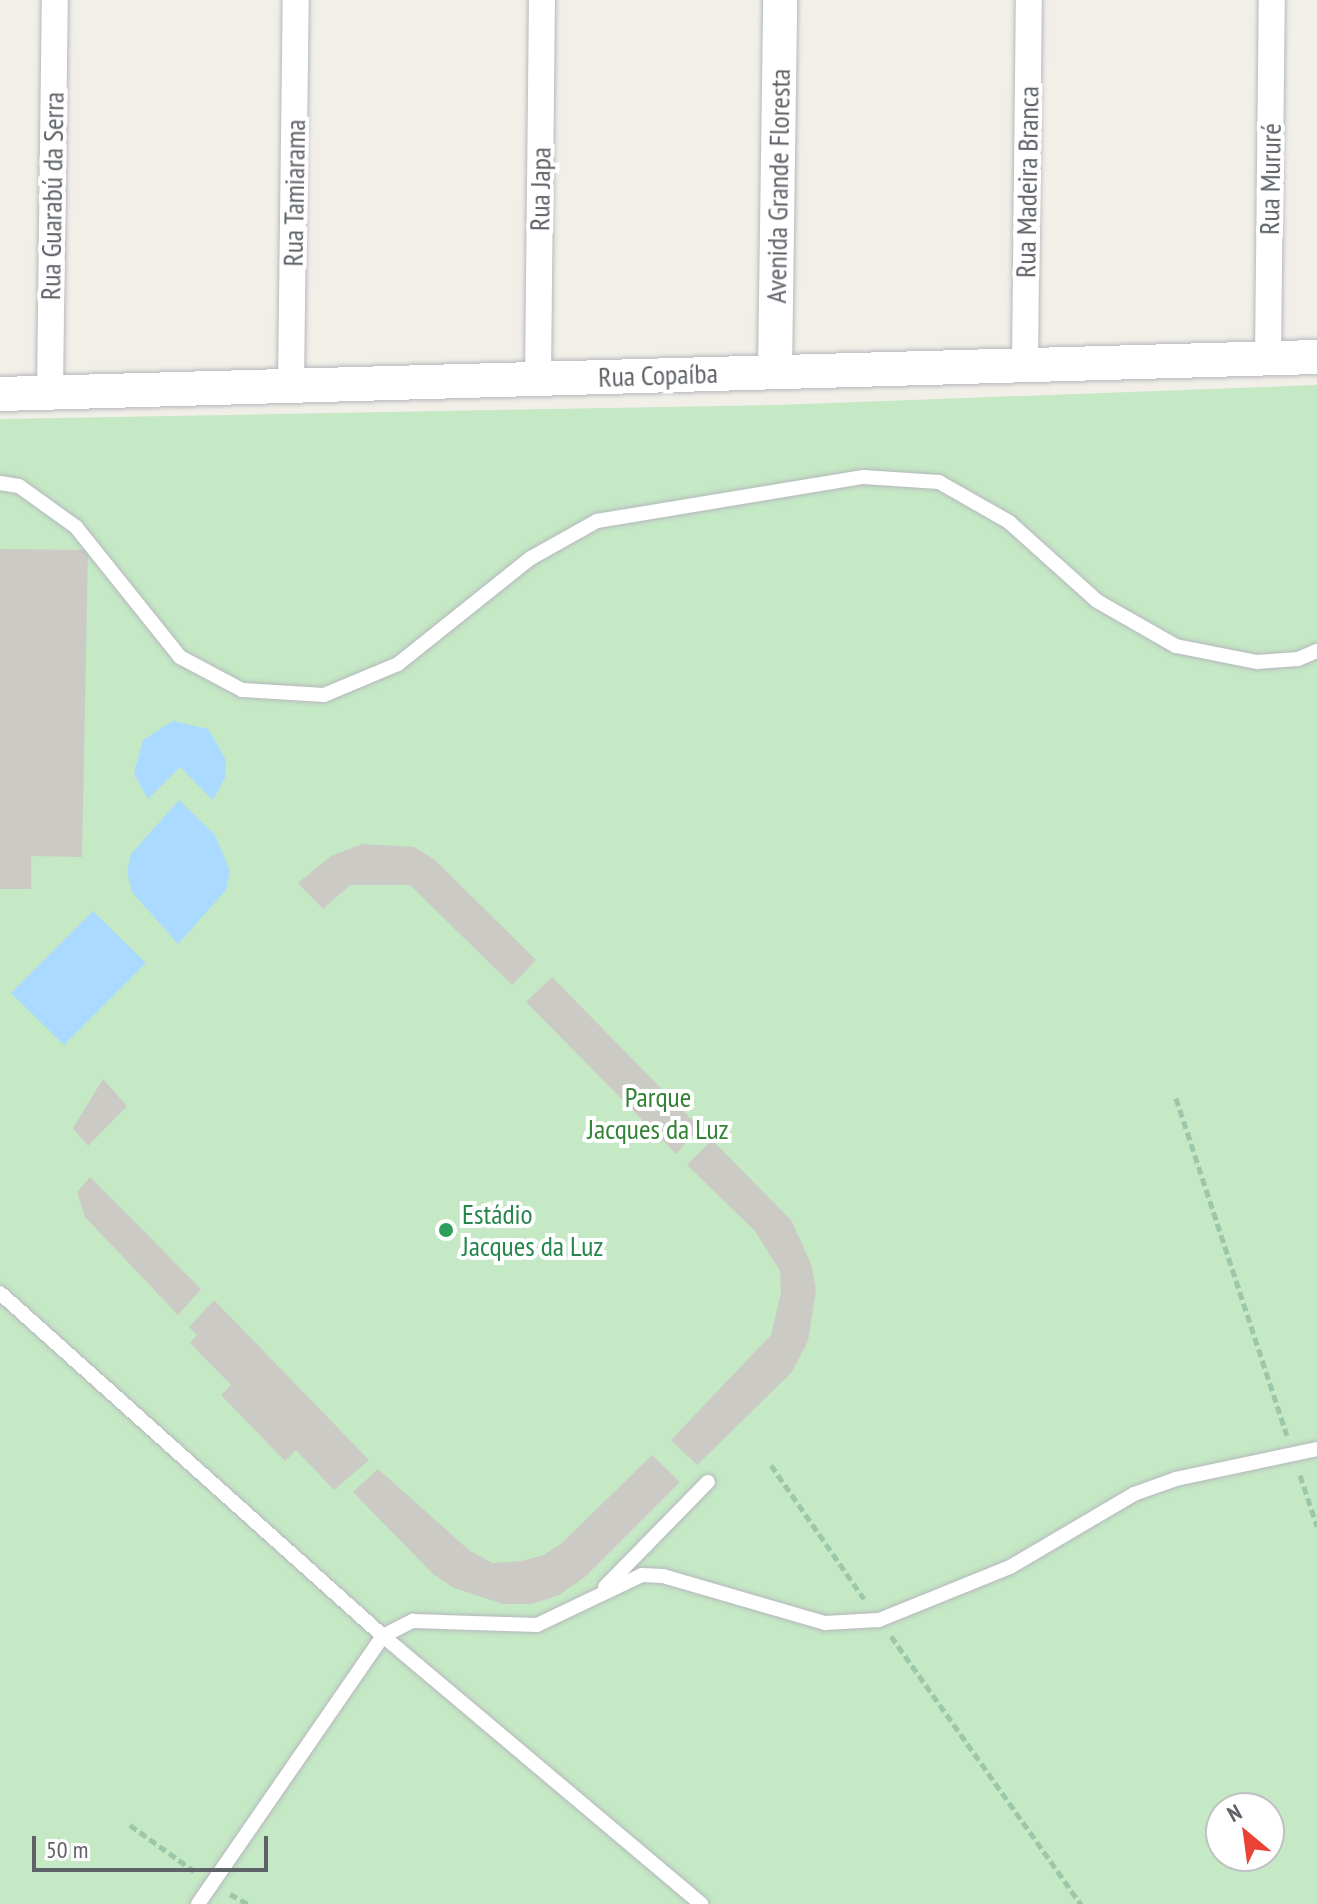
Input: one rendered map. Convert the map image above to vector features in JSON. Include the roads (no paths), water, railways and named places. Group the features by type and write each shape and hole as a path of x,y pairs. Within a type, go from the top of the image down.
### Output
{"street":[{"name":"Rua Guarabú da Serra","path":"50,392 55,0"},
{"name":"Rua Tamiarama","path":"291,385 296,0"},
{"name":"Rua Japa","path":"538,378 542,0"},
{"name":"Avenida Grande Floresta","path":"775,372 780,0"},
{"name":"Rua Madeira Branca","path":"1025,365 1029,0"},
{"name":"Rua Mururé","path":"1268,358 1272,0"},
{"name":"Rua Copaíba","path":"0,394 1317,357"}],"lane":[{"path":"0,483 19,486 76,527 180,657 242,690 324,695 398,664 531,558 597,521 863,477 939,482 1009,522 1097,601 1176,646 1257,662 1298,659 1317,651"},
{"path":"0,1293 383,1636 701,1904"},
{"path":"198,1904 209,1882 383,1636 413,1621 537,1625 602,1591 642,1575 663,1576 825,1623 879,1620 1010,1567 1134,1494 1176,1479 1317,1449"},
{"path":"602,1591 708,1482"}],"water":[{"path":"173,721 208,729 226,760 225,778 213,800 180,767 148,799 134,774 143,740"},
{"path":"179,800 215,835 230,871 226,890 178,944 132,892 127,872 131,854"},
{"path":"93,911 146,963 64,1045 11,993"}],"place":[{"name":"Estádio Jacques da Luz","path":"446,1230"}],"park label":[{"name":"Parque Jacques da Luz","path":"658,1113"}]}
